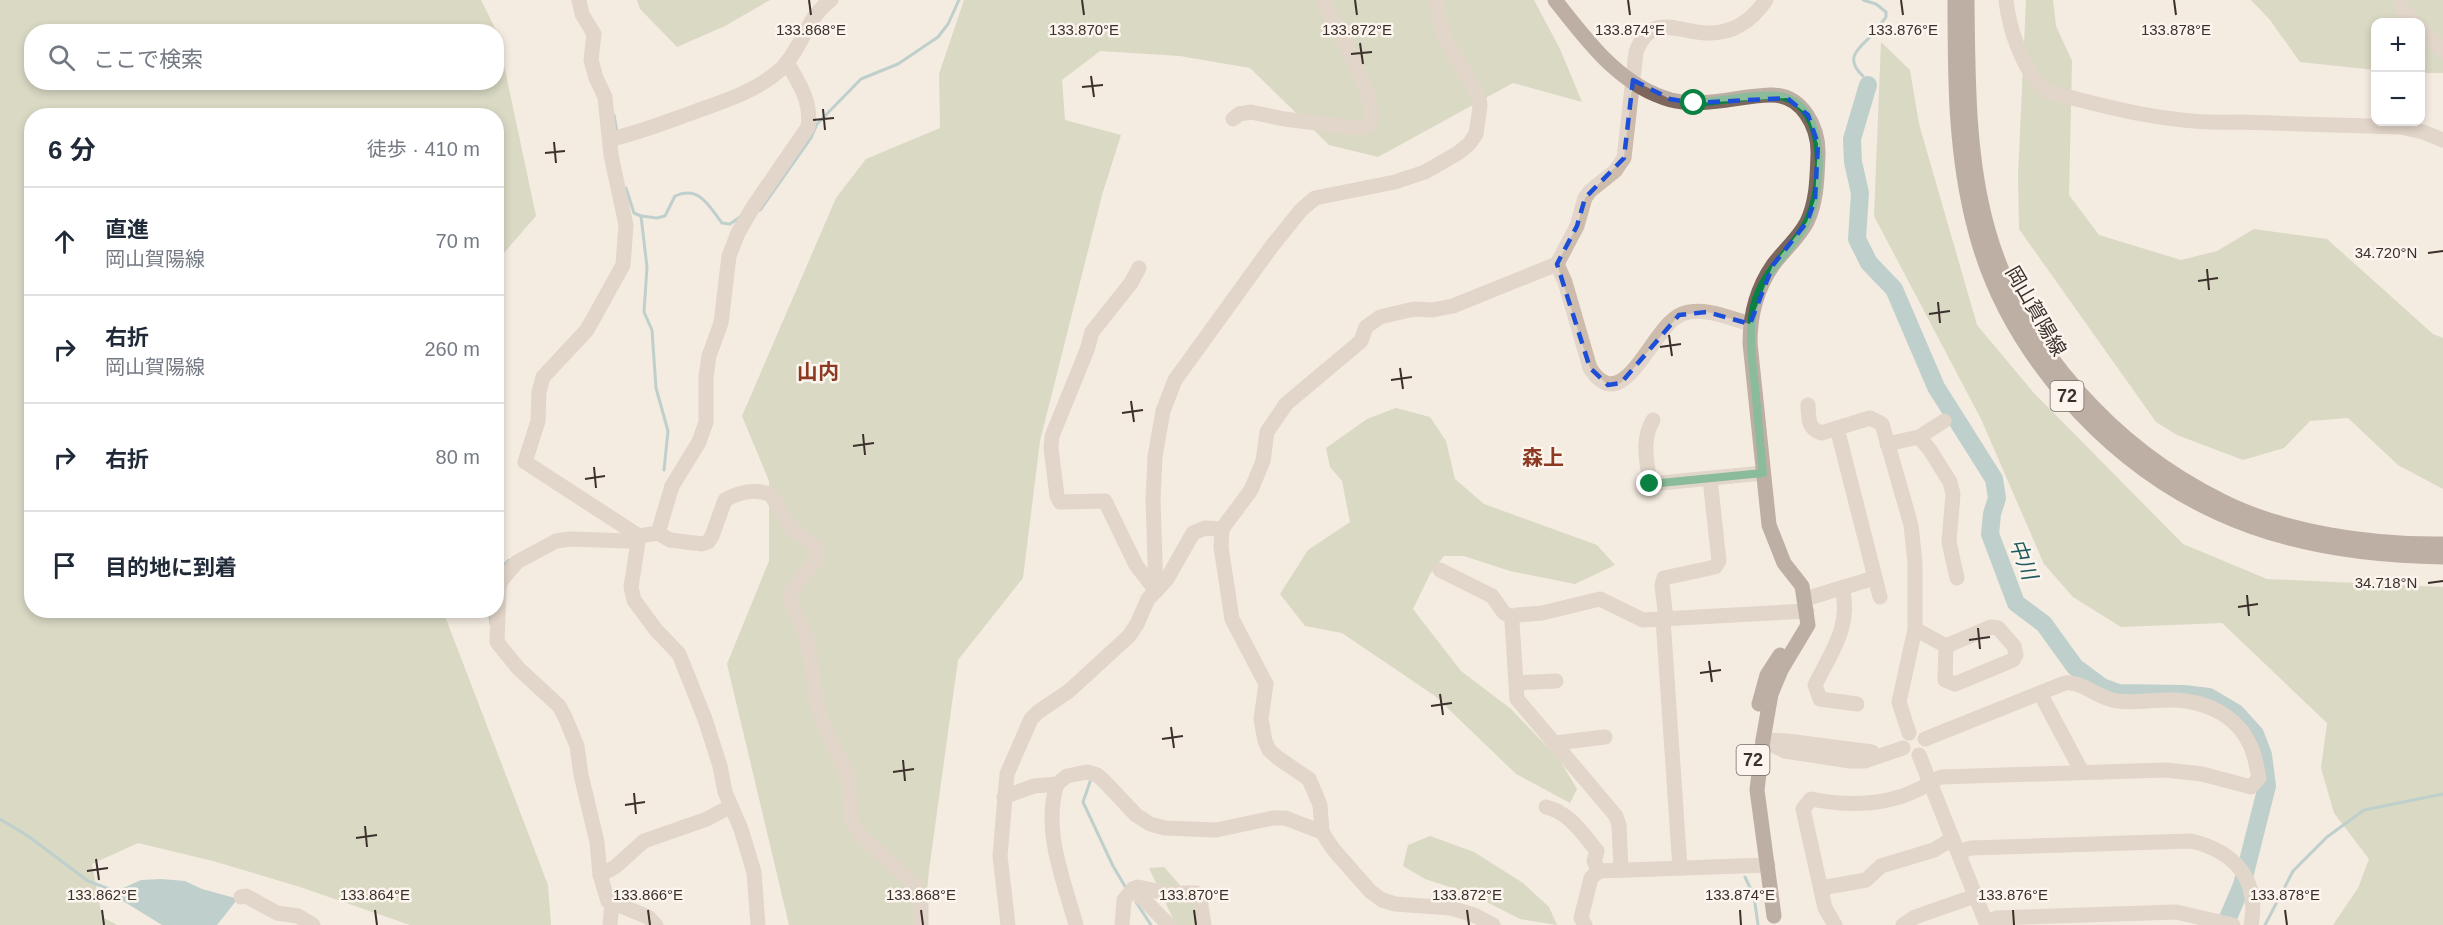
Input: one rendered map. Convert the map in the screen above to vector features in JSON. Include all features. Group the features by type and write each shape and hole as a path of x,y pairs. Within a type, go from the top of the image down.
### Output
{"main road":[{"path":"1555,0 1593,48 1613,67 1670,99 1694,103 1772,95 1787,98 1808,115 1818,144 1815,200 1807,222 1794,242 1773,265 1762,284 1750,324 1763,473 1772,538 1784,563 1802,586 1806,608"},
{"name":"岡山賀陽線","path":"1954,0 1955,87 1960,146 1965,190 1975,231 1988,268 2006,307 2025,341 2061,390 2083,415 2137,465 2177,491 2219,514 2282,536 2350,551 2443,557"},
{"name":"岡山賀陽線","path":"1967,0 1968,77 1977,183 1988,230 2002,272 2031,328 2089,403 2145,454 2223,502 2284,524 2349,538 2443,544"},
{"name":"72","path":"1776,920 1765,865 1757,790 1759,740 1771,694 1781,670 1808,625 1806,608"}],"street":[{"path":"579,0 582,14 594,34 591,60 605,97 616,138 612,155 626,225 623,265 587,330 543,377 540,386 538,421 525,462 639,536"},
{"path":"616,138 639,132 752,90 787,62 817,15 831,0"},
{"path":"1233,119 1239,114 1251,112 1357,128 1369,126 1372,119 1371,110 1355,62 1323,0"},
{"path":"1156,591 1153,499 1155,457 1163,411 1175,380 1272,246 1301,210 1315,198 1373,188 1425,172 1458,153 1476,134 1480,107 1479,97 1447,42 1439,21 1437,0"},
{"path":"1493,925 1474,915 1451,908 1395,904 1382,900 1370,891 1333,849 1322,832 1320,805 1309,779 1278,758 1269,750 1264,741 1261,719 1266,684 1232,619 1221,547 1222,529 1251,490 1263,461 1267,432 1286,404 1361,341 1366,327 1380,317 1414,309 1432,310 1453,306 1557,264 1577,226 1585,198 1590,191 1615,171 1624,159 1636,52 1640,42 1649,33 1668,25 1697,32 1724,32 1742,25 1766,0"},
{"path":"2006,0 2009,22 2034,81 2046,91 2151,117 2213,123 2401,127 2443,140"},
{"path":"2400,0 2402,10 2411,18"},
{"path":"2425,32 2443,51"},
{"path":"658,533 672,486 699,442 706,422 706,376 709,356 721,323 729,256 753,207 808,127 810,113 807,99 787,62"},
{"path":"1557,264 1565,282 1590,368 1598,381 1608,385 1621,383 1645,357 1669,321 1679,315 1692,311 1707,312 1750,324"},
{"path":"1139,268 1131,283 1098,321 1092,332 1087,350 1052,435 1051,448 1057,496 1060,502 1105,501 1136,566 1156,591"},
{"path":"1808,405 1809,423 1813,430 1821,433 1870,418 1882,423 1911,525 1915,563 1915,629 1899,702 1910,733"},
{"path":"1653,420 1647,430 1645,443 1650,484 1763,473"},
{"path":"1887,444 1919,437 1944,421"},
{"path":"1837,428 1880,597"},
{"path":"1919,437 1950,482 1953,494 1950,542 1958,579"},
{"path":"1680,868 1662,585 1664,578 1715,567 1719,561 1710,479"},
{"path":"504,577 517,562 556,541 570,539 628,541 639,536 658,533 669,540 702,544 708,542 712,536 725,500 735,494 747,492 766,493 775,500 792,529 817,547 816,560 792,590 789,600 807,638 817,702 824,727 848,776 851,821 862,837 916,886 921,896 921,925"},
{"path":"1008,925 1000,856 1006,774 1031,719 1069,691 1129,636 1148,599 1167,579 1193,533 1205,528 1222,529"},
{"path":"639,536 631,587 634,600 684,662 705,719 754,872 758,925"},
{"path":"1440,570 1492,596 1504,613 1513,617 1542,613 1600,599 1643,620 1806,608 1842,588 1874,578"},
{"path":"1842,588 1846,604 1844,621 1839,638 1815,685 1820,699 1857,704"},
{"path":"1513,617 1517,699 1616,816 1619,825 1621,870"},
{"path":"498,618 497,642 518,668 559,706 577,746 581,775 595,832 600,875 611,912 640,913 656,925"},
{"path":"1991,627 1998,628 2004,633 2014,646 2016,655 2013,660 1955,684 1945,680 1946,646 1991,627"},
{"path":"1915,629 1946,646"},
{"path":"1516,683 1556,681"},
{"path":"1835,925 1825,908 1803,809 1811,800 1836,804 1883,801 1920,789 1929,781 1941,777 2166,770 2202,774 2250,787 2259,778 2252,747 2241,730 2228,717 2213,709 2185,701 2113,701 2094,694 2074,682 2066,683 1925,739"},
{"path":"2040,693 2082,772"},
{"path":"1910,733 1918,733 1925,739 1924,750 1919,755 1911,755 1903,748 1903,741 1910,733"},
{"path":"1555,743 1605,737"},
{"path":"1759,740 1785,751 1850,761 1865,761 1903,748"},
{"path":"1919,755 1986,924 1997,918 2176,912 2228,924"},
{"path":"1004,797 1035,786 1057,784 1076,773 1087,772 1097,775 1136,815 1150,824 1165,828 1216,830 1273,818 1285,818 1322,832"},
{"path":"1057,784 1052,799 1055,851 1065,895 1076,925"},
{"path":"600,875 615,867 644,841 707,819 731,806"},
{"path":"1545,807 1554,809 1582,831 1597,851 1594,861 1599,871"},
{"path":"1821,888 1866,880 1881,866 1955,846 1971,848 2191,841 2212,846 2229,856 2244,876 2253,911 2251,925"},
{"path":"1585,925 1581,918 1591,878 1599,871 1765,865"},
{"path":"1122,925 1124,900 1138,886 1165,893 1196,893 1200,900 1204,925"},
{"path":"1133,889 1168,925"},
{"path":"241,897 246,896 277,913 298,916 314,925"},
{"path":"1904,925 1915,917 1975,896"}],"highlighted area":[{"path":"1633,80 1670,99 1694,103 1787,98 1808,115 1818,144 1815,200 1807,222 1773,265 1750,324 1707,312 1679,315 1621,383 1608,385 1590,368 1557,264 1577,226 1585,198 1624,158"}],"green space":[{"path":"0,0 481,0 493,24 24,24 24,90 504,90 504,65 536,216 504,253 504,108 24,108 24,618 446,618 548,885 551,925 410,925 300,887 213,861 138,843 92,864 102,917 117,925 0,925"},
{"path":"637,0 770,0 725,26 677,47 640,9"},
{"path":"964,0 1534,0 1560,49 1582,102 1513,83 1378,157 1329,145 1250,68 1180,56 1100,51 1062,80 1065,120 1121,135 1102,195 1040,441 1023,578 958,660 929,870 924,925 789,925 727,664 769,561 769,481 742,416 836,198 866,159 940,128 939,74"},
{"path":"2026,0 2053,0 2056,26 2072,61 2069,195 2099,235 2181,260 2217,251 2254,229 2327,239 2433,334 2443,338 2443,489 2398,465 2348,418 2310,421 2284,448 2243,460 2177,435 2156,422 2019,229 2018,175"},
{"path":"2251,0 2443,0 2443,73 2425,73 2425,18 2371,18 2371,70 2300,62 2270,20"},
{"path":"1881,42 1910,70 1919,124 1977,325 2033,392 2183,544 2267,579 2443,587 2443,925 2333,925 2358,888 2369,859 2334,813 2321,768 2327,723 2222,623 2121,627 2073,597 2044,564 1981,419 1874,216"},
{"path":"1396,408 1430,417 1446,441 1455,479 1484,504 1597,545 1615,565 1575,584 1510,571 1464,556 1444,556 1430,574 1413,609 1461,671 1511,709 1559,759 1577,789 1570,803 1516,774 1435,696 1342,633 1305,626 1280,594 1308,550 1350,522 1342,481 1330,467 1326,448 1367,419"},
{"path":"1430,836 1474,852 1523,883 1549,907 1557,925 1520,919 1471,894 1425,879 1403,866 1408,845"},
{"path":"1164,867 1203,911 1211,925 1176,925 1149,868"}],"water":[{"path":"141,880 185,881 202,889 235,898 236,901 217,925 162,925 123,901 114,892"}],"waterway":[{"path":"758,211 811,138 817,124 861,79 898,64 938,37 948,24 959,0"},
{"path":"1863,0 1876,4 1886,12 1886,17 1859,48 1854,58 1854,63 1863,76"},
{"name":"中川","path":"1868,85 1852,139 1853,162 1860,193 1857,239 1869,263 1894,289 1936,387 1994,479 1997,498 1992,514 1990,534 2016,603 2044,624 2075,667 2102,687 2118,693 2184,694 2209,697 2236,713 2255,734 2263,755 2267,786 2242,885 2225,925"},
{"path":"614,115 617,132"},
{"path":"626,188 634,213 641,216 647,267 644,312 652,330 656,388 668,431 664,470"},
{"path":"641,216 657,218 665,216 675,196 691,193 703,199 722,223 730,224 740,217"},
{"path":"504,565 509,560"},
{"path":"490,618 491,624"},
{"path":"1091,779 1083,802 1126,888"},
{"path":"2265,925 2293,871 2327,837 2364,810 2443,794"},
{"path":"0,819 28,836 88,881 117,892"},
{"path":"1745,877 1754,896 1758,925"},
{"path":"1136,902 1151,925"}],"district":[{"name":"山内","path":"818,372"},
{"name":"森上","path":"1543,458"}],"route":[{"path":"1650,484 1763,473 1750,324 1762,284 1773,265 1794,242 1807,222 1815,200 1818,144 1808,115 1799,106 1787,98 1772,95 1722,102 1694,103"}]}
